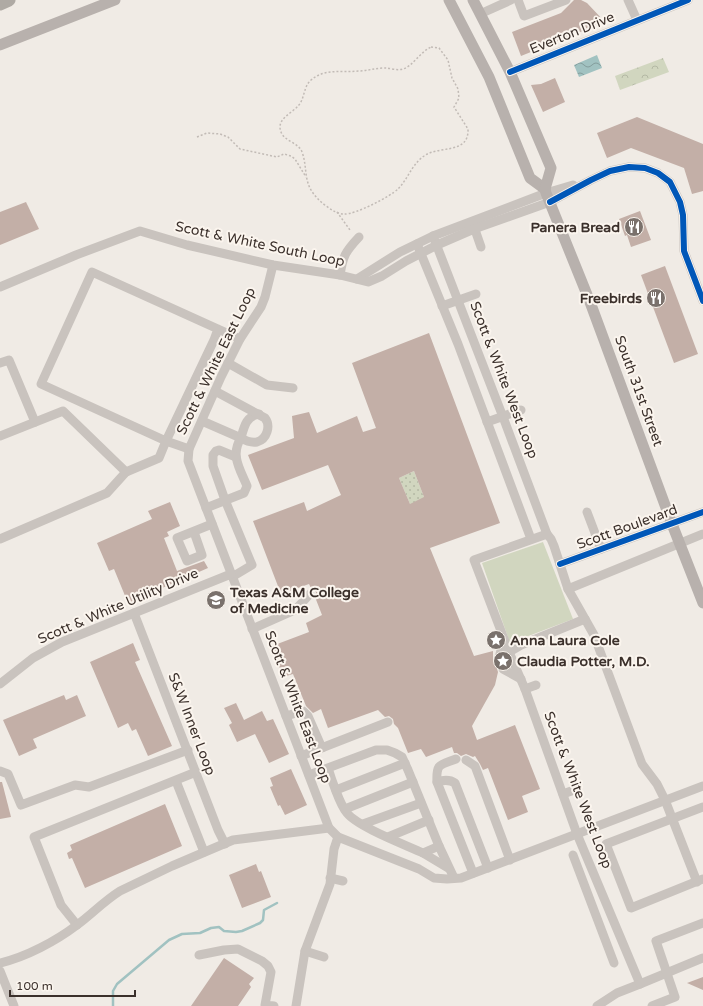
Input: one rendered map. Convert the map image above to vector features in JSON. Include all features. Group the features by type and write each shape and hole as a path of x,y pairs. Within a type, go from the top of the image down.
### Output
{"highway":[{"path":"0,4 8,0"}],"main road":[{"path":"0,45 115,0"},
{"name":"South 31st Street","path":"448,0 489,77 530,178 547,194 590,302 672,524 703,603"},
{"path":"473,0 510,72 551,168 547,194"}],"street":[{"path":"480,14 512,0"},
{"path":"518,0 524,16 566,0"},
{"path":"628,0 637,20"},
{"name":"Everton Drive","path":"510,72 688,0"},
{"name":"Scott & White South Loop","path":"0,287 76,255 140,231 187,245 273,264 368,282 473,225 547,194 591,180 610,171 630,167 645,168 658,173 670,182 680,202 683,214 684,251 703,301"},
{"path":"473,225 481,247"},
{"name":"Scott & White South Loop","path":"357,279 416,244 433,236 473,225"},
{"name":"Scott & White West Loop","path":"433,236 547,534 551,539 568,588 594,635 642,764 665,800 672,819 700,880"},
{"path":"340,276 342,258 359,237"},
{"path":"416,244 487,422 530,539 547,534"},
{"name":"Scott & White East Loop","path":"273,264 263,302 240,339 228,363 189,449 188,461 329,828"},
{"path":"189,449 166,441 41,384 92,272 240,339"},
{"path":"442,306 476,294"},
{"path":"0,539 106,493 126,472 159,458 218,329"},
{"path":"0,363 9,360 35,422"},
{"path":"228,363 268,385 293,388"},
{"path":"202,421 247,441 260,441 266,434 268,422 265,418 215,391"},
{"path":"487,422 520,410"},
{"path":"0,436 62,411 126,472"},
{"path":"206,508 240,495 246,489 247,486 236,457 236,448 247,421 250,417 259,414"},
{"path":"226,500 214,466 213,455 219,450 236,457"},
{"name":"Scott & White Utility Drive","path":"0,684 48,648 232,575 252,565 226,500"},
{"path":"587,512 601,549"},
{"name":"Scott Boulevard","path":"560,564 703,512"},
{"path":"194,532 212,524"},
{"path":"568,588 703,534"},
{"name":"Scott & White West Loop","path":"530,539 474,560 509,652 525,689 577,834 640,984"},
{"path":"252,629 295,610 310,594"},
{"name":"S&W Inner Loop","path":"134,613 218,830 225,844"},
{"path":"509,652 521,645 585,620"},
{"path":"499,658 504,639 521,645"},
{"path":"502,669 520,678"},
{"path":"525,689 536,685"},
{"path":"286,716 303,710 308,716 322,748"},
{"path":"301,756 388,722"},
{"path":"0,771 8,774 21,805 75,785 89,787 188,750"},
{"path":"309,775 376,750 387,750 402,757 454,878"},
{"path":"456,759 440,765 436,772 437,782 473,873"},
{"path":"466,760 475,766 510,860"},
{"path":"336,790 405,763"},
{"path":"328,768 347,813 363,824 423,853 450,868"},
{"path":"77,925 61,904 34,837 196,772"},
{"path":"437,782 443,780 452,781 454,783 488,868"},
{"path":"176,781 204,852"},
{"path":"345,809 413,782"},
{"path":"0,964 11,961 54,940 77,925 108,898 120,891 204,852 238,839 329,828 338,837 419,869 434,878 461,878 703,786"},
{"path":"563,794 574,790"},
{"path":"363,824 422,803"},
{"path":"700,880 631,908 606,844 703,807"},
{"path":"388,837 429,820"},
{"path":"296,1006 305,951 330,884 334,849 338,837"},
{"path":"423,853 439,846"},
{"path":"573,855 614,962"},
{"path":"330,878 342,881"},
{"path":"652,1006 677,1002 656,941 703,923"},
{"path":"199,955 224,950 238,950 262,961 268,966 270,972 268,1006"},
{"path":"305,951 324,957"},
{"path":"597,1006 617,993 703,958"},
{"path":"0,971 14,1006"}],"path":[{"path":"434,47 439,48 448,60 452,78 458,89 460,98 454,107 468,129 466,139 462,145 434,151 423,156 416,163 398,189 352,213 343,214 337,212 315,198 310,190 306,177 302,151 298,146 283,136 280,131 280,125 282,119 297,108 301,103 308,84 313,78 329,71 357,72 384,68 401,70 427,49 434,47"},
{"path":"197,137 207,133 220,134 228,137 240,149 276,157 284,154 291,156 295,159 306,177"},
{"path":"337,212 350,230"}],"green space":[{"path":"663,58 669,72 620,90 615,76"},
{"path":"414,471 424,497 421,530 399,478"},
{"path":"543,542 573,619 510,643 482,563"}],"water":[{"path":"597,55 602,68 579,77 574,65"}],"building":[{"path":"574,0 581,0 587,3 605,22 521,56 512,32 561,13"},
{"path":"555,78 565,102 543,112 531,85 541,84"},
{"path":"637,117 703,144 703,191 692,194 684,168 631,148 607,158 597,133"},
{"path":"26,202 39,229 0,245 0,212"},
{"name":"Panera Bread","path":"640,211 651,240 631,247 619,219"},
{"path":"665,266 698,354 674,363 641,275"},
{"path":"429,333 500,523 430,548 474,656 493,651 493,660 499,664 495,685 472,726 477,740 515,725 540,789 522,796 528,812 508,820 488,768 483,770 475,756 473,757 466,754 461,756 454,753 452,747 426,757 421,749 408,753 393,719 389,716 385,717 378,710 328,728 321,709 313,713 306,706 293,674 283,677 272,646 309,632 306,623 322,615 315,597 316,592 309,584 281,594 253,521 304,502 307,511 341,495 328,465 262,490 248,455 294,438 292,416 309,412 317,433 357,416 363,432 376,428 352,363","holes":["414,471 424,497 410,504 399,478"]},
{"path":"170,502 180,526 167,532 169,536 164,538 177,571 204,561 208,568 128,603 114,569 109,571 97,543 152,519 148,511"},
{"path":"133,643 140,660 135,662 172,746 148,756 136,729 132,731 128,723 118,728 90,662"},
{"path":"64,695 66,700 77,695 86,716 33,739 37,748 19,756 3,720"},
{"path":"236,703 244,720 262,711 267,721 273,719 289,754 269,763 255,734 237,742 229,725 232,723 224,708"},
{"path":"291,769 307,805 285,815 280,805 278,806 270,787 273,786 270,778"},
{"path":"0,782 2,782 11,817 0,819"},
{"path":"165,804 182,846 85,888 72,858 69,859 67,853 72,850 70,845"},
{"path":"256,864 259,872 261,871 271,897 242,908 229,875"},
{"path":"224,958 254,978 249,984 251,987 238,1006 191,1006"},
{"path":"703,977 703,990 687,983"}],"waterway":[{"path":"113,1006 113,991 117,984 169,940 182,934 200,933 211,928 219,927 224,931 242,931 260,923 263,920 264,910 277,903"}],"cycle path":[{"path":"510,72 688,0"},
{"path":"550,202 610,171 629,167 645,168 658,173 670,182 680,202 683,215 684,251 703,301"},
{"path":"560,564 703,512"}],"place":[{"name":"Panera Bread","path":"634,227"},
{"name":"Freebirds","path":"656,298"},
{"name":"Texas A&M College of Medicine","path":"216,600"},
{"name":"Anna Laura Cole","path":"496,640"},
{"name":"Claudia Potter, M.D.","path":"503,661"}]}
